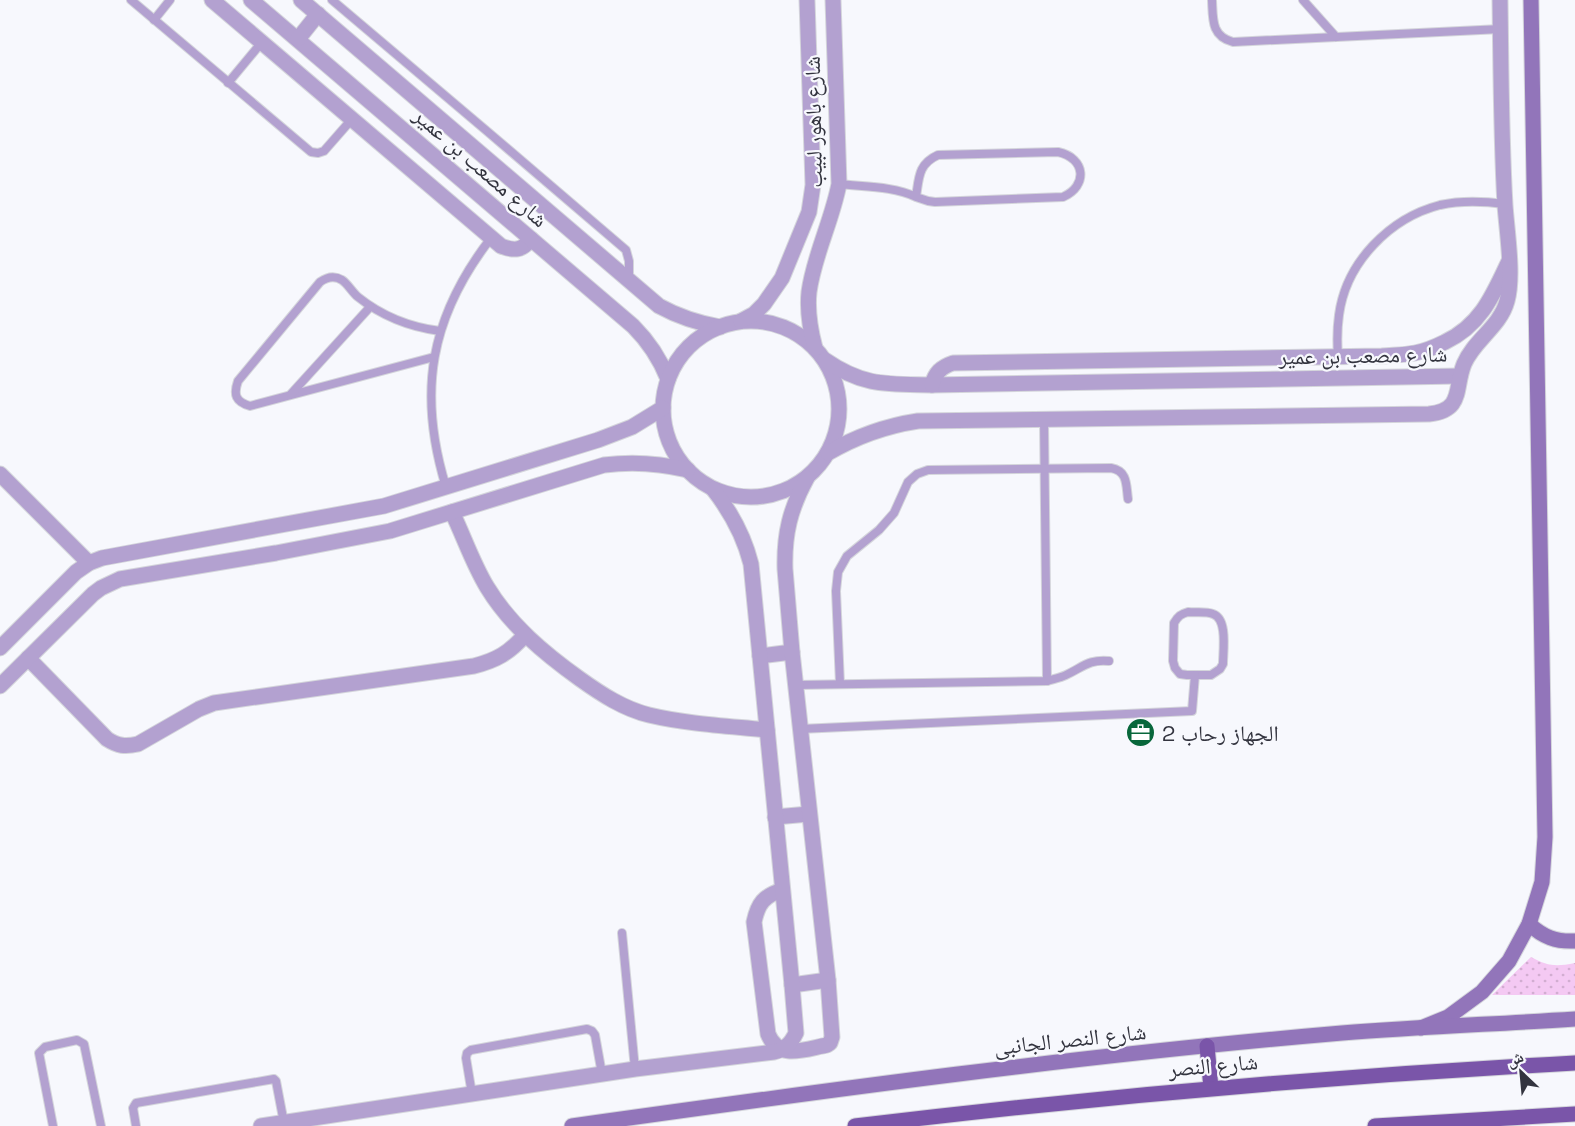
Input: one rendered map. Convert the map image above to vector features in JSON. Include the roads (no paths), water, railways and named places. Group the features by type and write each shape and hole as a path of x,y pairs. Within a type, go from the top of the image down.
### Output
{"main road":[{"path":"1421,1028 1448,1017 1482,992 1509,961 1529,924 1542,882 1545,837 1531,0"},
{"path":"1529,924 1539,933 1551,939 1564,942 1575,941"},
{"name":"شارع النصر الجانبى","path":"572,1126 927,1077 1207,1046 1421,1028 1575,1019"},
{"path":"1207,1046 1211,1088"},
{"name":"شارع النصر","path":"855,1126 987,1110 1211,1088 1439,1070 1575,1063"},
{"path":"1374,1126 1575,1114"}],"street":[{"path":"212,0 501,246 511,250 521,249 531,239"},
{"name":"شارع مصعب بن عمير","path":"251,0 633,326 654,350 668,379"},
{"name":"شارع مصعب بن عمير","path":"301,0 659,306 678,316 720,327"},
{"name":"شارع باهور لبيب","path":"741,321 754,314 765,304 782,278 809,212 813,185 807,0"},
{"name":"شارع باهور لبيب","path":"815,348 808,312 809,294 812,276 836,204 839,184 833,0"},
{"path":"1460,376 1467,357 1491,330 1504,311 1508,300 1510,281 1505,204 1500,0"},
{"path":"298,39 318,14"},
{"path":"932,385 939,370 953,363 1382,356 1414,353 1431,349 1467,329 1491,299 1509,261"},
{"path":"261,1126 635,1069 782,1050 797,1051 827,1046 830,1043 832,1037 828,980 795,685 784,550 786,531 798,495 807,478 828,453 837,430 840,406 838,390 825,360 803,337 789,329 757,321 741,321 706,333 694,342 675,366 664,393 663,408 667,435 679,460 700,481 713,489 745,497 777,493 807,478"},
{"name":"شارع مصعب بن عمير","path":"825,360 845,372 866,381 881,384 1460,376 1456,399 1450,407 1440,413 918,421 862,435 828,453"},
{"path":"0,648 76,572 102,558 384,506 615,434 663,408"},
{"path":"0,686 93,594 110,582 390,531 604,465 646,462 688,470"},
{"path":"0,474 89,563"},
{"path":"713,489 733,517 747,548 751,564 796,1033 793,1040 782,1050"},
{"path":"452,513 487,587 506,612 525,635 558,663 600,693 621,705 647,715 684,722 766,730"},
{"path":"249,531 253,557"},
{"path":"28,658 107,739 126,747 138,744 199,709 214,703 474,666 502,656 525,635"},
{"path":"759,656 792,652"},
{"path":"775,817 809,814"},
{"path":"782,890 762,901 756,911 754,922 768,1034 771,1041 782,1050"},
{"path":"792,985 828,980"}],"lane":[{"path":"130,0 311,152 324,151 352,119"},
{"path":"154,20 170,0"},
{"path":"332,0 626,250 629,261 628,280"},
{"path":"1212,0 1214,28 1225,40 1233,42 1501,29"},
{"path":"1303,0 1336,37"},
{"path":"228,83 261,42"},
{"path":"839,184 894,190 908,193 916,197 935,202 1063,198 1076,189 1081,173 1073,158 1058,152 938,155 930,159 920,172 916,197"},
{"path":"1338,356 1339,312 1344,294 1360,261 1385,233 1402,221 1441,205 1461,201 1505,204"},
{"path":"446,487 433,436 431,400 434,357 440,331 460,282 491,237"},
{"path":"434,357 250,406 242,404 235,389 238,381 320,282 326,278 334,277 342,280 370,307 392,320 422,329 440,331"},
{"path":"290,396 370,307"},
{"path":"1044,419 1047,681"},
{"path":"840,684 836,591 838,572 847,556 879,530 894,513 909,482 917,474 928,470 1117,469 1125,476 1128,499"},
{"path":"1188,612 1211,613 1217,616 1223,629 1222,664 1216,673 1195,675 1180,674 1175,668 1173,661 1174,623 1177,617 1188,612"},
{"path":"795,685 1047,681 1090,662 1109,661"},
{"path":"800,729 1192,711 1195,675"},
{"path":"622,933 635,1069"},
{"path":"472,1094 466,1058 467,1053 471,1050 587,1029 596,1035 602,1074"},
{"path":"53,1126 39,1053 45,1047 77,1040 84,1044 101,1126"},
{"path":"136,1126 133,1108 136,1103 274,1079 284,1123"}],"place":[{"name":"الجهاز رحاب 2","path":"1141,733"}]}
